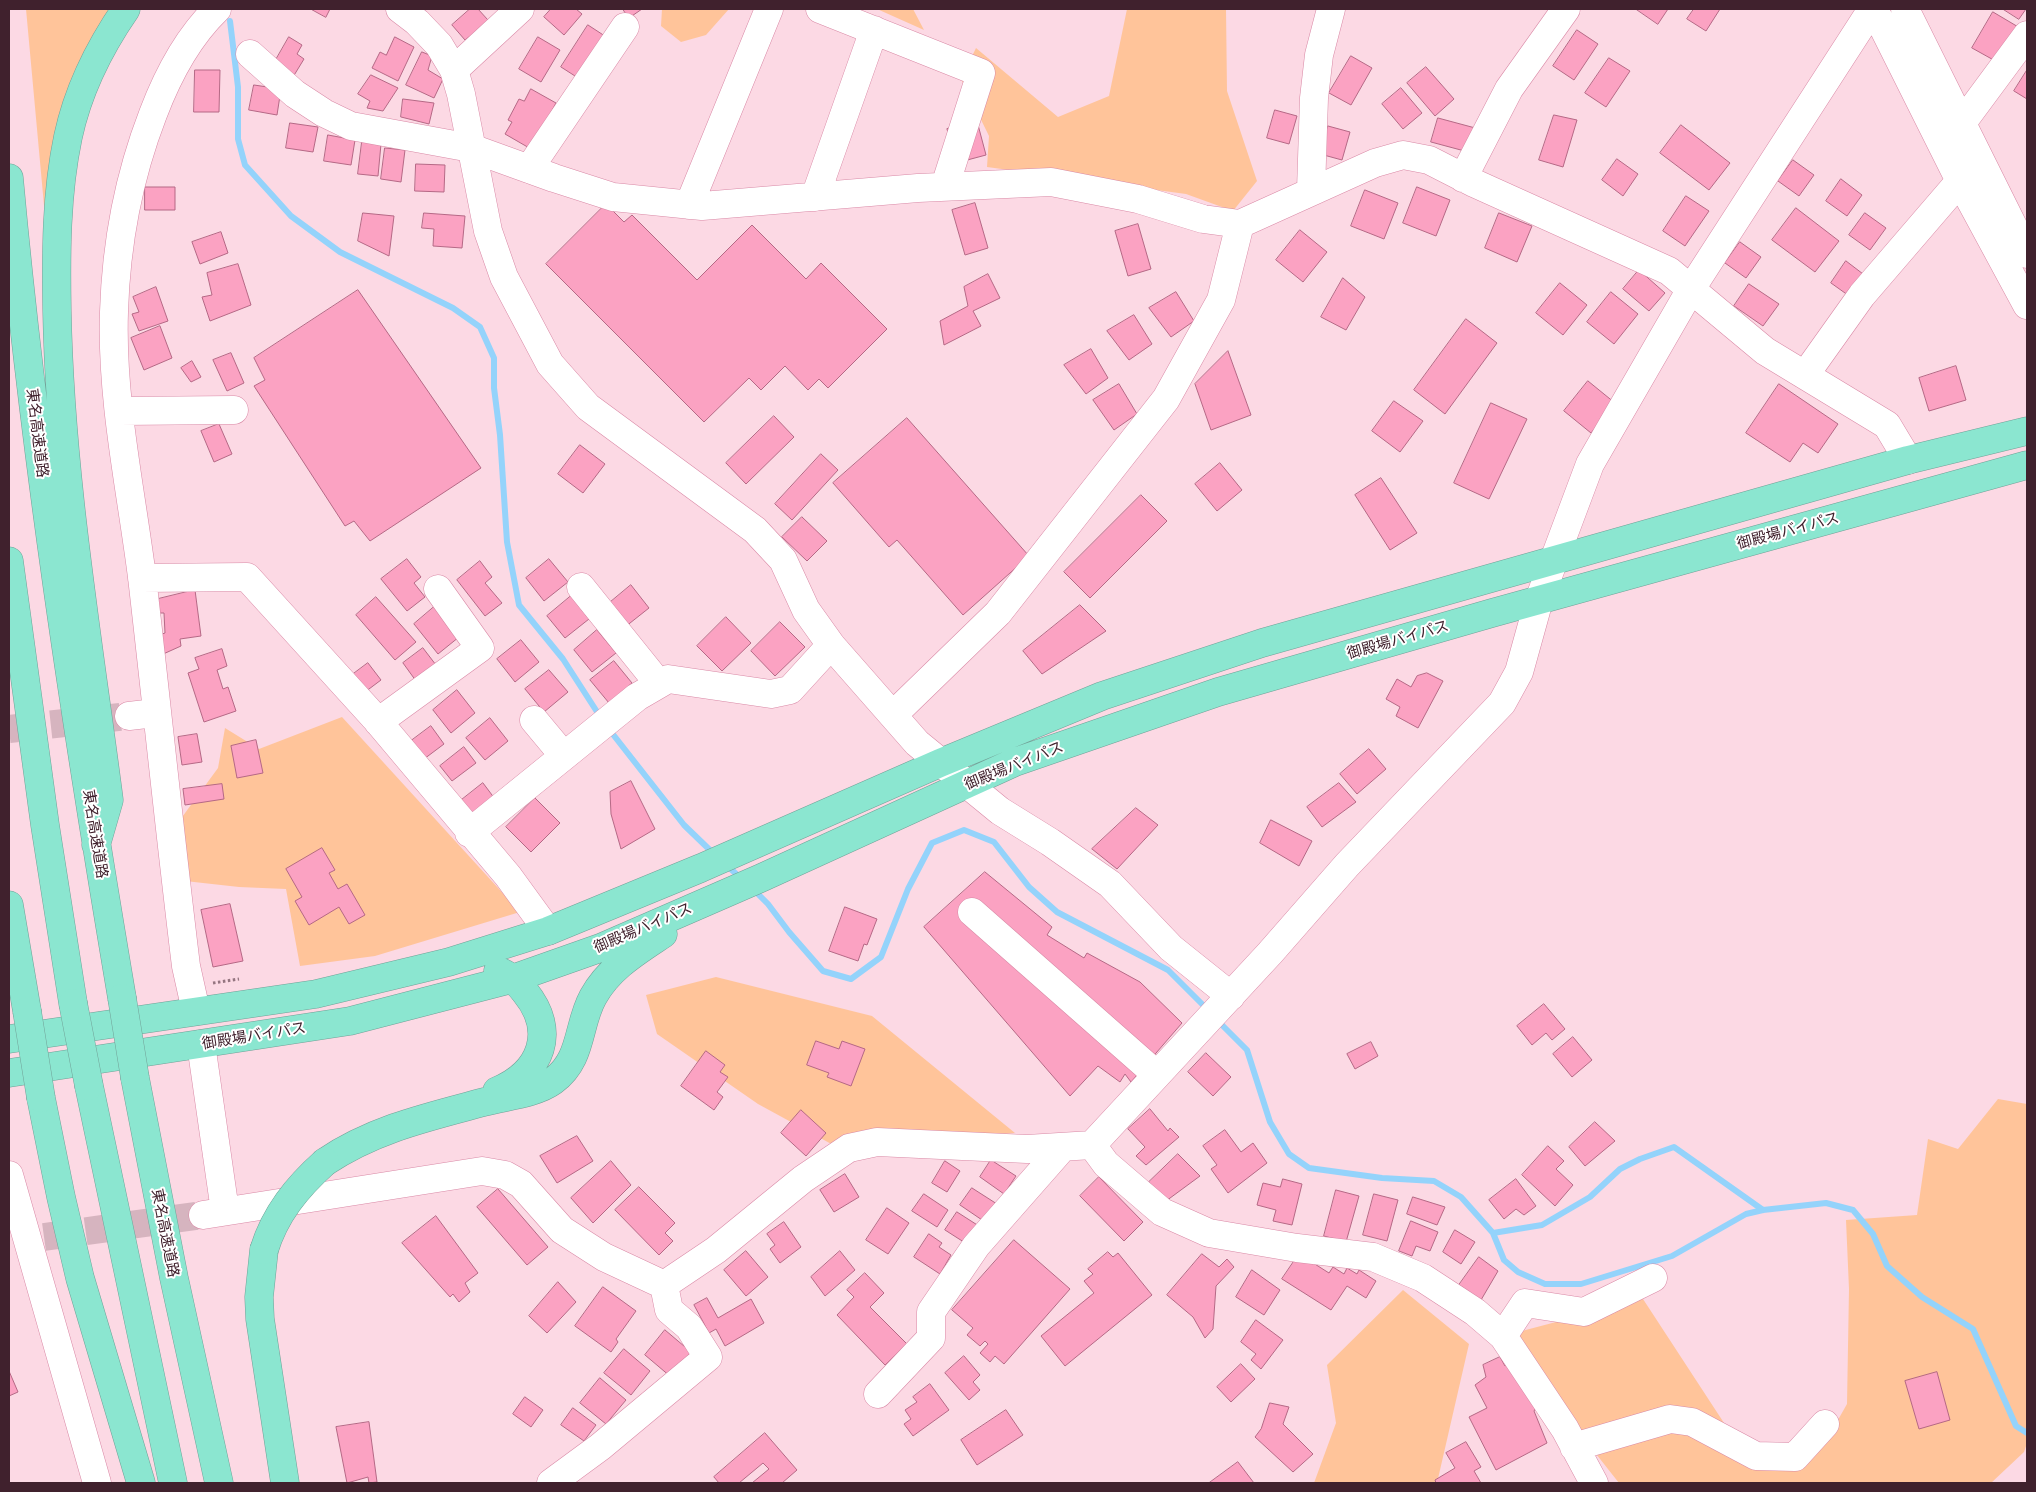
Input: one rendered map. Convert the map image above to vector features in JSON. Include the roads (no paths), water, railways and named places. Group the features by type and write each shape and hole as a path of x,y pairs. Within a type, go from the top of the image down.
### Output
{"highway":[{"path":"96,844 109,800 62,428 56,252 61,181 68,137 79,98 96,56 126,9"},
{"name":"東名高速道路","path":"9,178 37,437 96,844 135,1078 174,1278 219,1483"},
{"name":"御殿場バイパス","path":"9,1038 316,994 449,962 548,931 702,868 940,763 1102,696 1262,643 1908,460 2027,431"},
{"name":"御殿場バイパス","path":"9,1073 350,1021 512,979 600,948 761,878 1016,762 1218,692 1539,600 2027,465"},
{"path":"9,561 45,826 73,1003 173,1483"},
{"path":"285,1483 260,1319 259,1296 264,1250 279,1214 308,1178 325,1162 367,1138 418,1119 540,1087 562,1074 577,1051 587,1010 592,998 610,973 633,954 724,893"},
{"path":"9,905 41,1098 61,1197 80,1278 141,1483"},
{"path":"316,994 400,988 479,970 502,972 512,979 530,998 542,1020 544,1034 538,1057 523,1076 514,1083 453,1110"}],"street":[{"path":"196,1011 186,966 155,713 142,578 120,411 114,313 119,247 130,189 145,135 163,88 185,49 217,9"},
{"path":"400,9 417,22 439,45 454,70 461,94 488,231 504,277 550,364 588,407 755,530 783,560 806,610 831,645 917,742 1000,811 1050,842 1110,884 1171,948 1230,996"},
{"path":"454,70 520,9"},
{"path":"689,205 769,9"},
{"path":"820,9 981,73 945,186"},
{"path":"1311,190 1314,98 1319,55 1331,9"},
{"path":"1463,178 1509,89 1566,9"},
{"path":"1873,9 1960,181 2027,305"},
{"path":"664,1285 716,1250 803,1179 849,1148 877,1142 1027,1149 1092,1145 1230,996 1347,865 1502,703 1519,672 1539,600 1590,464 1691,289 1873,9"},
{"path":"1905,9 2027,254"},
{"path":"529,169 625,27"},
{"path":"815,197 874,30"},
{"path":"1962,123 2027,35"},
{"path":"250,54 295,94 324,113 351,126 471,148 613,197 689,205 702,206 945,186 1051,182 1138,200 1203,219 1240,224 1311,190 1375,163 1403,155 1429,160 1463,178 1669,271 1765,351 1887,426 1908,460"},
{"path":"1805,375 1862,295 1960,181"},
{"path":"893,715 998,613 1166,399 1221,300 1240,224"},
{"path":"120,411 234,410"},
{"path":"142,578 247,577 378,722 508,876 548,931"},
{"path":"581,587 660,684"},
{"path":"378,722 480,648 438,590"},
{"path":"470,833 637,697 668,679 771,694 790,690 831,645"},
{"path":"128,716 155,713"},
{"path":"534,720 564,756"},
{"path":"972,912 1157,1076"},
{"path":"201,1044 214,1213 482,1172 505,1175 521,1184 562,1230 604,1257 664,1285"},
{"path":"1092,1145 1106,1164 1162,1212 1209,1233 1297,1248 1373,1256 1423,1278 1475,1312 1503,1336 1565,1429 1589,1481"},
{"path":"878,1394 932,1338 932,1312 976,1246 1063,1147"},
{"path":"9,1174 26,1240 96,1483"},
{"path":"1503,1336 1524,1303 1584,1312 1653,1278"},
{"path":"551,1483 600,1447 708,1357 689,1327 669,1310 664,1285"},
{"path":"1574,1447 1670,1418 1692,1422 1756,1456 1795,1457 1824,1424"}],"waterway":[{"path":"230,21 238,87 238,139 245,165 291,216 340,252 453,308 480,327 494,358 494,388 500,435 507,542 519,605 563,659 601,718"},
{"path":"608,728 684,825 714,854"},
{"path":"753,889 768,904 789,932 823,971 851,979 881,957 908,889 932,843 964,830 994,842 1029,887 1057,912 1168,970 1208,1010"},
{"path":"725,864 742,879"},
{"path":"1216,1019 1247,1050 1270,1122 1289,1154 1309,1168 1382,1178 1434,1181 1461,1197 1493,1233 1504,1260 1518,1272 1545,1284 1581,1284 1672,1256 1746,1214 1763,1210 1826,1203 1853,1210 1873,1234 1887,1266 1922,1297 1973,1329 2016,1426 2027,1433"},
{"path":"1493,1233 1542,1225 1590,1197 1620,1169 1640,1159 1674,1147 1763,1210"}],"tunnel":[{"path":"9,729 129,716"},
{"path":"44,1237 203,1215"}]}
